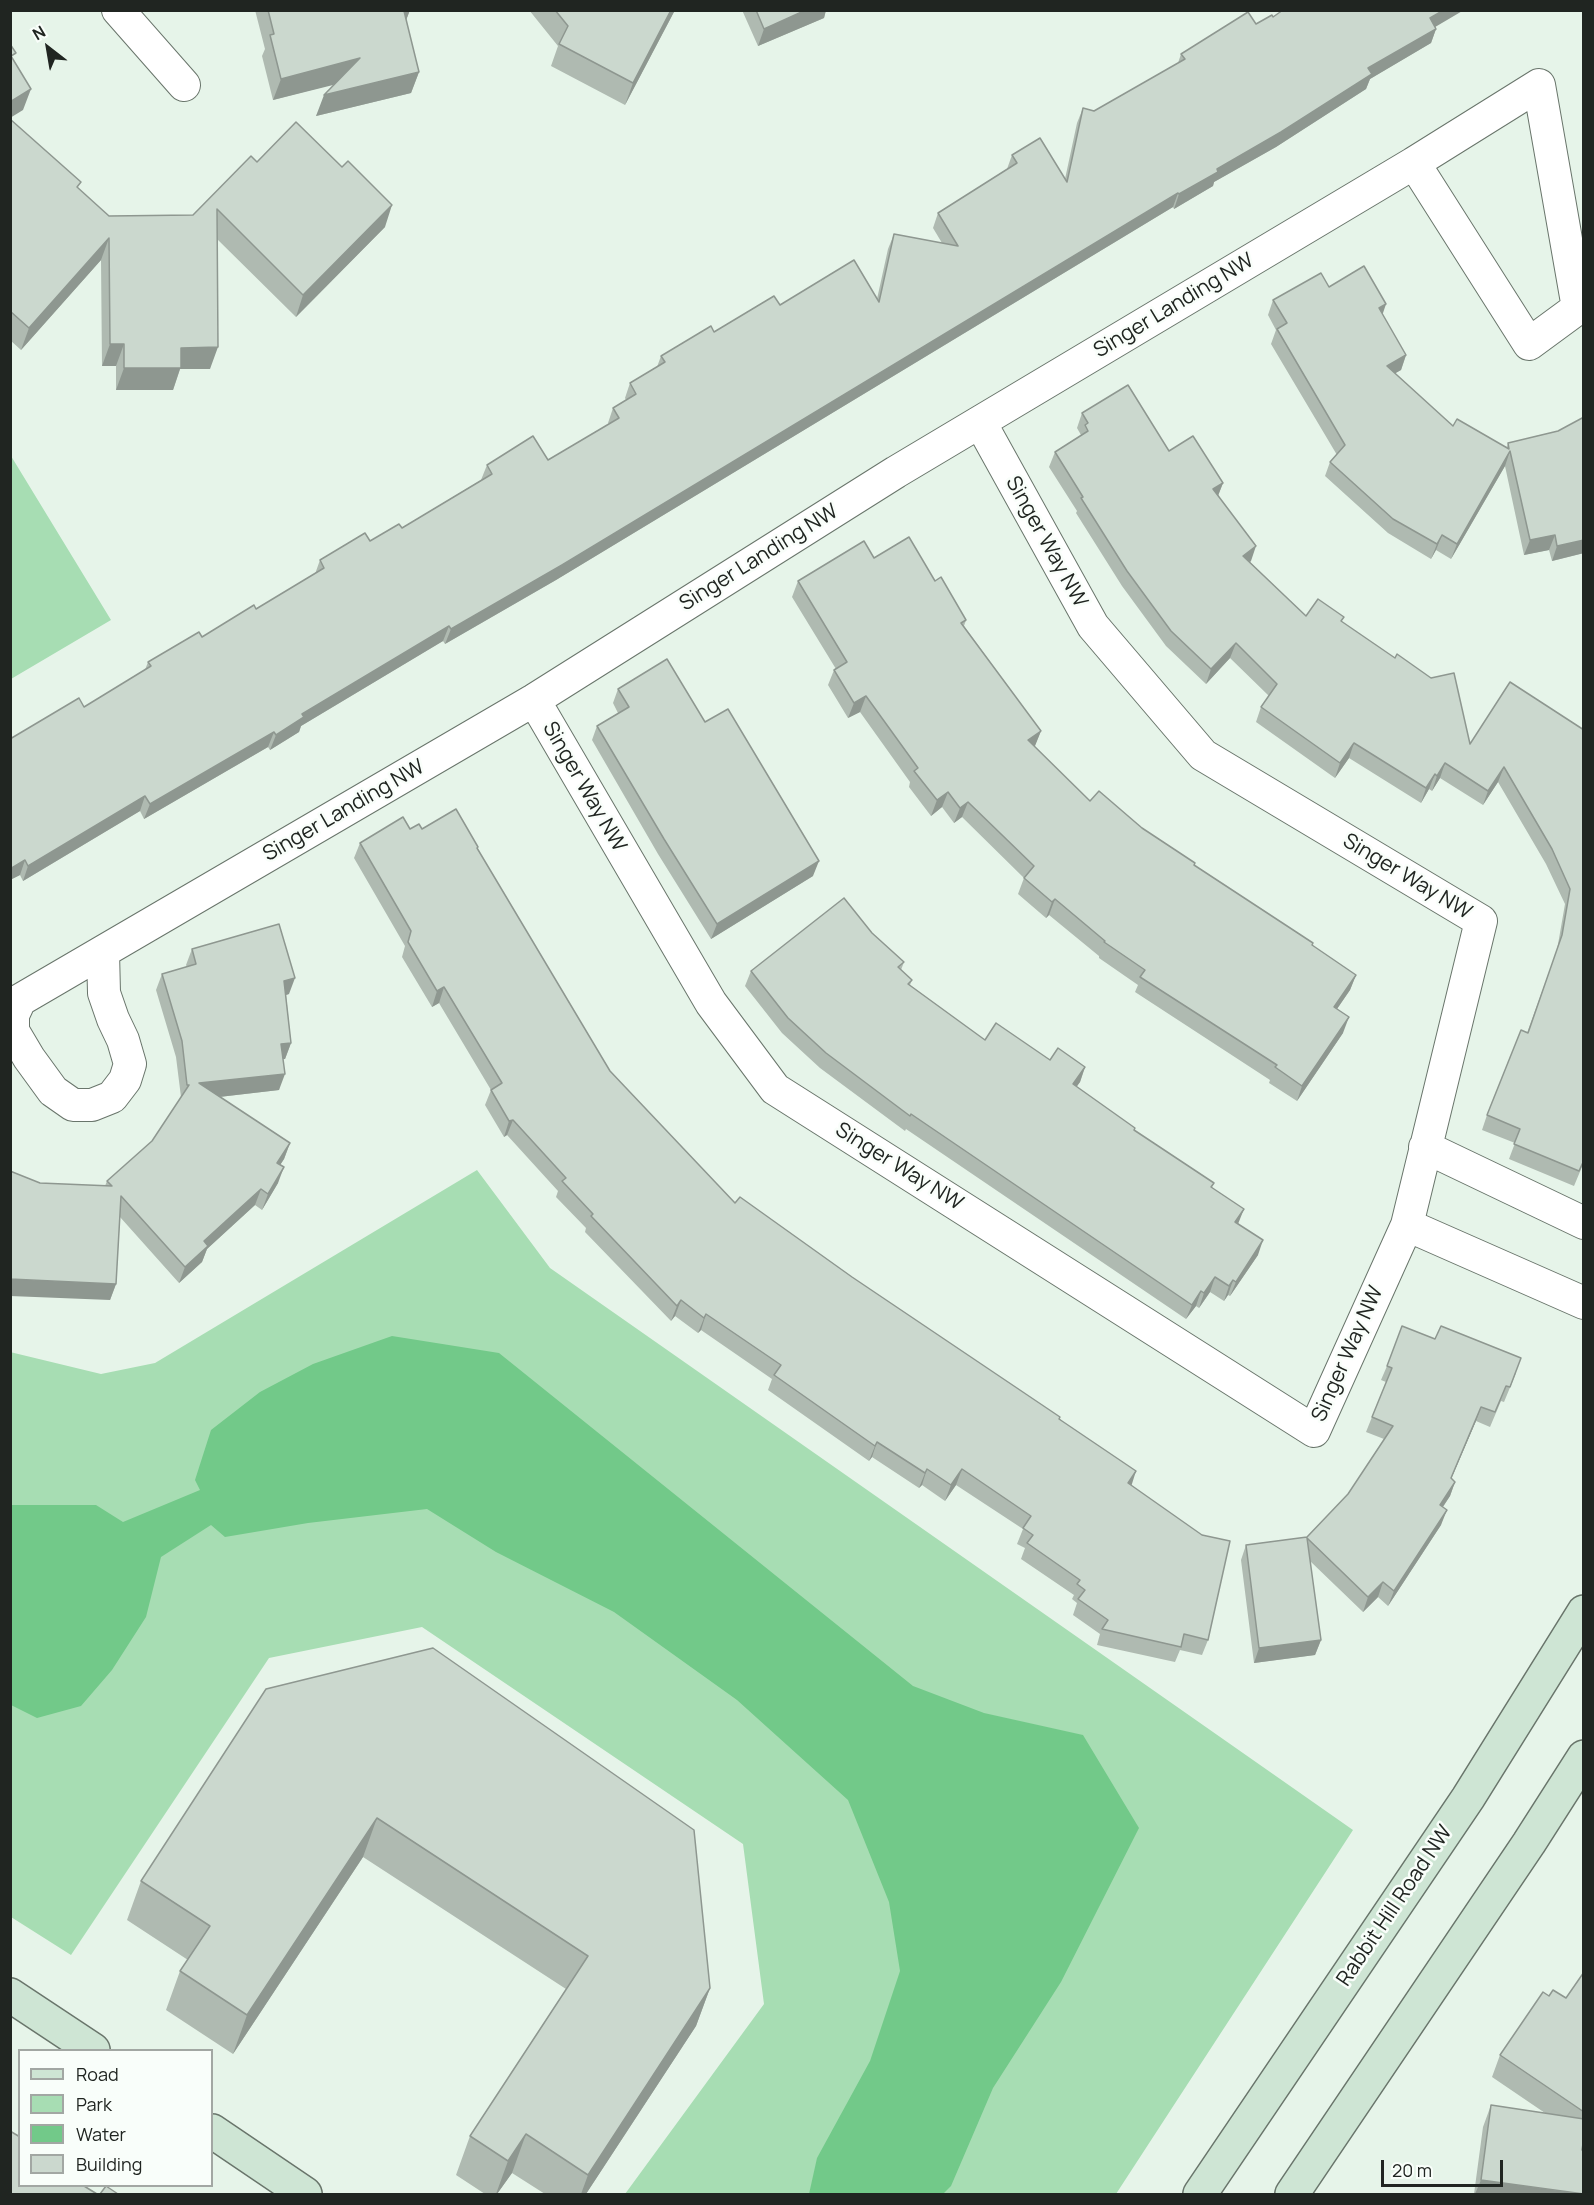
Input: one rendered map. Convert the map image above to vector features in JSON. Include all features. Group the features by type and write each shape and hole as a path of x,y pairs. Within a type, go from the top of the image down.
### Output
{"main road":[{"name":"Rabbit Hill Road NW","path":"1200,2194 1468,1798 1584,1612"},
{"path":"1292,2194 1529,1843 1584,1756"},
{"path":"10,1995 91,2049"},
{"path":"213,2132 305,2194"}],"street":[{"path":"118,10 184,85"},
{"name":"Singer Landing NW","path":"103,952 104,993 130,1064 125,1080 112,1097 92,1105 73,1105 53,1091 13,1031 12,1015 20,1000 534,700 896,472 1414,163 1539,85 1578,308 1529,344 1414,163"},
{"name":"Singer Way NW","path":"534,700 711,1003 775,1089 1314,1431 1407,1225 1481,921 1203,755 1093,626 980,422"},
{"path":"1425,1148 1584,1223"},
{"path":"1407,1225 1584,1303"}],"green space":[{"path":"11,456 111,620 10,679"},
{"path":"477,1170 550,1268 1353,1830 1116,2194 625,2194 764,2004 743,1844 422,1627 269,1658 71,1955 11,1917 10,1352 101,1374 155,1363"}],"water":[{"path":"392,1336 499,1353 913,1686 984,1713 1083,1735 1139,1828 1061,1982 993,2088 951,2186 943,2194 809,2194 817,2158 870,2061 900,1971 889,1902 848,1800 737,1700 614,1612 496,1552 427,1509 308,1523 225,1537 211,1525 161,1557 146,1617 112,1670 81,1706 37,1718 11,1705 11,1505 96,1505 123,1522 200,1490 195,1480 211,1430 260,1392 313,1364"}],"building":[{"path":"268,10 407,10 404,11 419,72 324,95 360,58 281,79 270,35 274,34"},
{"path":"555,10 671,10 633,83 559,44 568,26"},
{"path":"756,10 806,10 764,29"},
{"path":"1283,10 1444,10 1430,18 1436,29 1368,68 1372,74 1281,132 1217,169 1218,172 1178,193 562,565 451,629 449,626 302,714 304,717 276,735 274,732 150,804 145,796 28,866 25,860 10,869 10,739 79,698 84,707 151,666 148,662 199,632 202,637 254,605 256,609 324,568 320,560 365,533 370,541 399,524 402,528 492,474 487,465 533,436 548,460 619,418 613,408 636,394 630,383 665,362 661,356 711,326 714,332 774,296 780,305 854,260 879,302 894,234 958,246 938,213 1017,163 1012,155 1040,138 1067,182 1083,108 1094,111 1185,59 1181,54 1248,12 1256,24"},
{"path":"10,44 16,53 11,56 31,89 10,102"},
{"path":"10,119 81,182 77,187 109,216 193,215 251,156 257,162 296,122 342,167 348,161 392,205 303,295 217,209 218,347 181,348 181,368 124,368 124,344 110,344 109,238 29,328 10,311"},
{"path":"1364,266 1386,304 1379,308 1406,355 1387,366 1453,426 1457,419 1509,449 1508,443 1558,431 1584,417 1584,540 1557,546 1555,535 1530,540 1510,451 1457,544 1442,535 1437,544 1393,519 1330,462 1345,445 1277,329 1287,323 1273,300 1321,273 1329,287"},
{"path":"1128,385 1169,451 1193,436 1223,483 1213,489 1256,546 1243,556 1306,616 1318,599 1344,617 1341,621 1395,658 1397,654 1431,678 1454,673 1470,744 1510,682 1584,730 1584,1160 1579,1171 1514,1144 1520,1129 1487,1115 1521,1030 1528,1033 1562,935 1570,889 1552,849 1504,767 1488,791 1445,763 1426,788 1354,743 1340,763 1261,707 1277,684 1236,643 1211,669 1171,631 1127,571 1055,452 1088,431 1085,425 1088,423 1082,413"},
{"path":"909,537 935,581 941,577 966,620 961,623 1041,731 1028,740 1090,801 1099,791 1142,828 1313,943 1312,945 1356,975 1334,1007 1349,1017 1302,1086 1275,1067 1277,1065 1140,977 1145,970 1104,942 1055,899 1052,902 1024,878 1034,866 968,802 960,808 948,792 937,800 914,771 918,768 866,696 854,703 834,670 847,662 798,581 864,541 874,558"},
{"path":"667,659 705,722 728,709 819,861 717,924 597,726 629,707 618,689"},
{"path":"456,809 610,1071 735,1203 740,1197 852,1277 1136,1471 1128,1483 1202,1535 1230,1541 1208,1640 1184,1634 1181,1647 1102,1629 1108,1620 1078,1599 1085,1590 1077,1584 1080,1580 1027,1543 1033,1535 1023,1528 1031,1516 962,1469 951,1485 927,1469 925,1473 877,1442 875,1446 774,1375 781,1365 706,1314 704,1318 681,1300 677,1306 591,1216 593,1214 562,1181 566,1178 513,1120 509,1121 491,1090 502,1083 444,987 437,991 408,942 411,931 360,843 403,817 410,829 419,824 422,829"},
{"path":"844,898 872,933 904,962 898,967 912,980 908,984 985,1040 996,1023 1050,1060 1058,1048 1085,1067 1073,1084 1135,1128 1134,1130 1214,1183 1211,1187 1244,1209 1235,1222 1263,1240 1236,1282 1233,1280 1229,1286 1215,1277 1204,1293 1201,1291 1192,1305 911,1114 910,1116 826,1053 788,1018 751,971"},
{"path":"279,924 295,978 284,981 291,1043 281,1044 285,1074 199,1083 290,1143 277,1163 284,1167 268,1194 261,1189 204,1241 208,1246 185,1267 121,1196 116,1284 10,1279 10,1171 40,1183 112,1186 107,1181 152,1141 189,1085 187,1085 182,1041 162,974 196,964 192,949"},
{"path":"1402,1326 1435,1339 1441,1326 1521,1358 1510,1387 1506,1386 1495,1412 1481,1407 1451,1478 1455,1482 1440,1505 1447,1510 1394,1591 1383,1582 1368,1597 1307,1538 1321,1640 1259,1648 1246,1545 1307,1537 1348,1494 1393,1426 1372,1417 1392,1368 1387,1366"},
{"path":"433,1648 694,1830 710,1988 588,2175 526,2134 508,2161 470,2136 588,1956 377,1818 247,2015 180,1971 210,1926 141,1881 266,1689"},
{"path":"1584,1972 1584,2112 1500,2055 1543,1992 1549,1996 1553,1990 1566,1998"},
{"path":"1491,2105 1584,2119 1582,2150 1584,2150 1584,2194 1481,2180"},
{"path":"10,2131 18,2136 18,2187 86,2187 97,2194 10,2194"},
{"path":"108,2187 118,2194 100,2194"}]}
